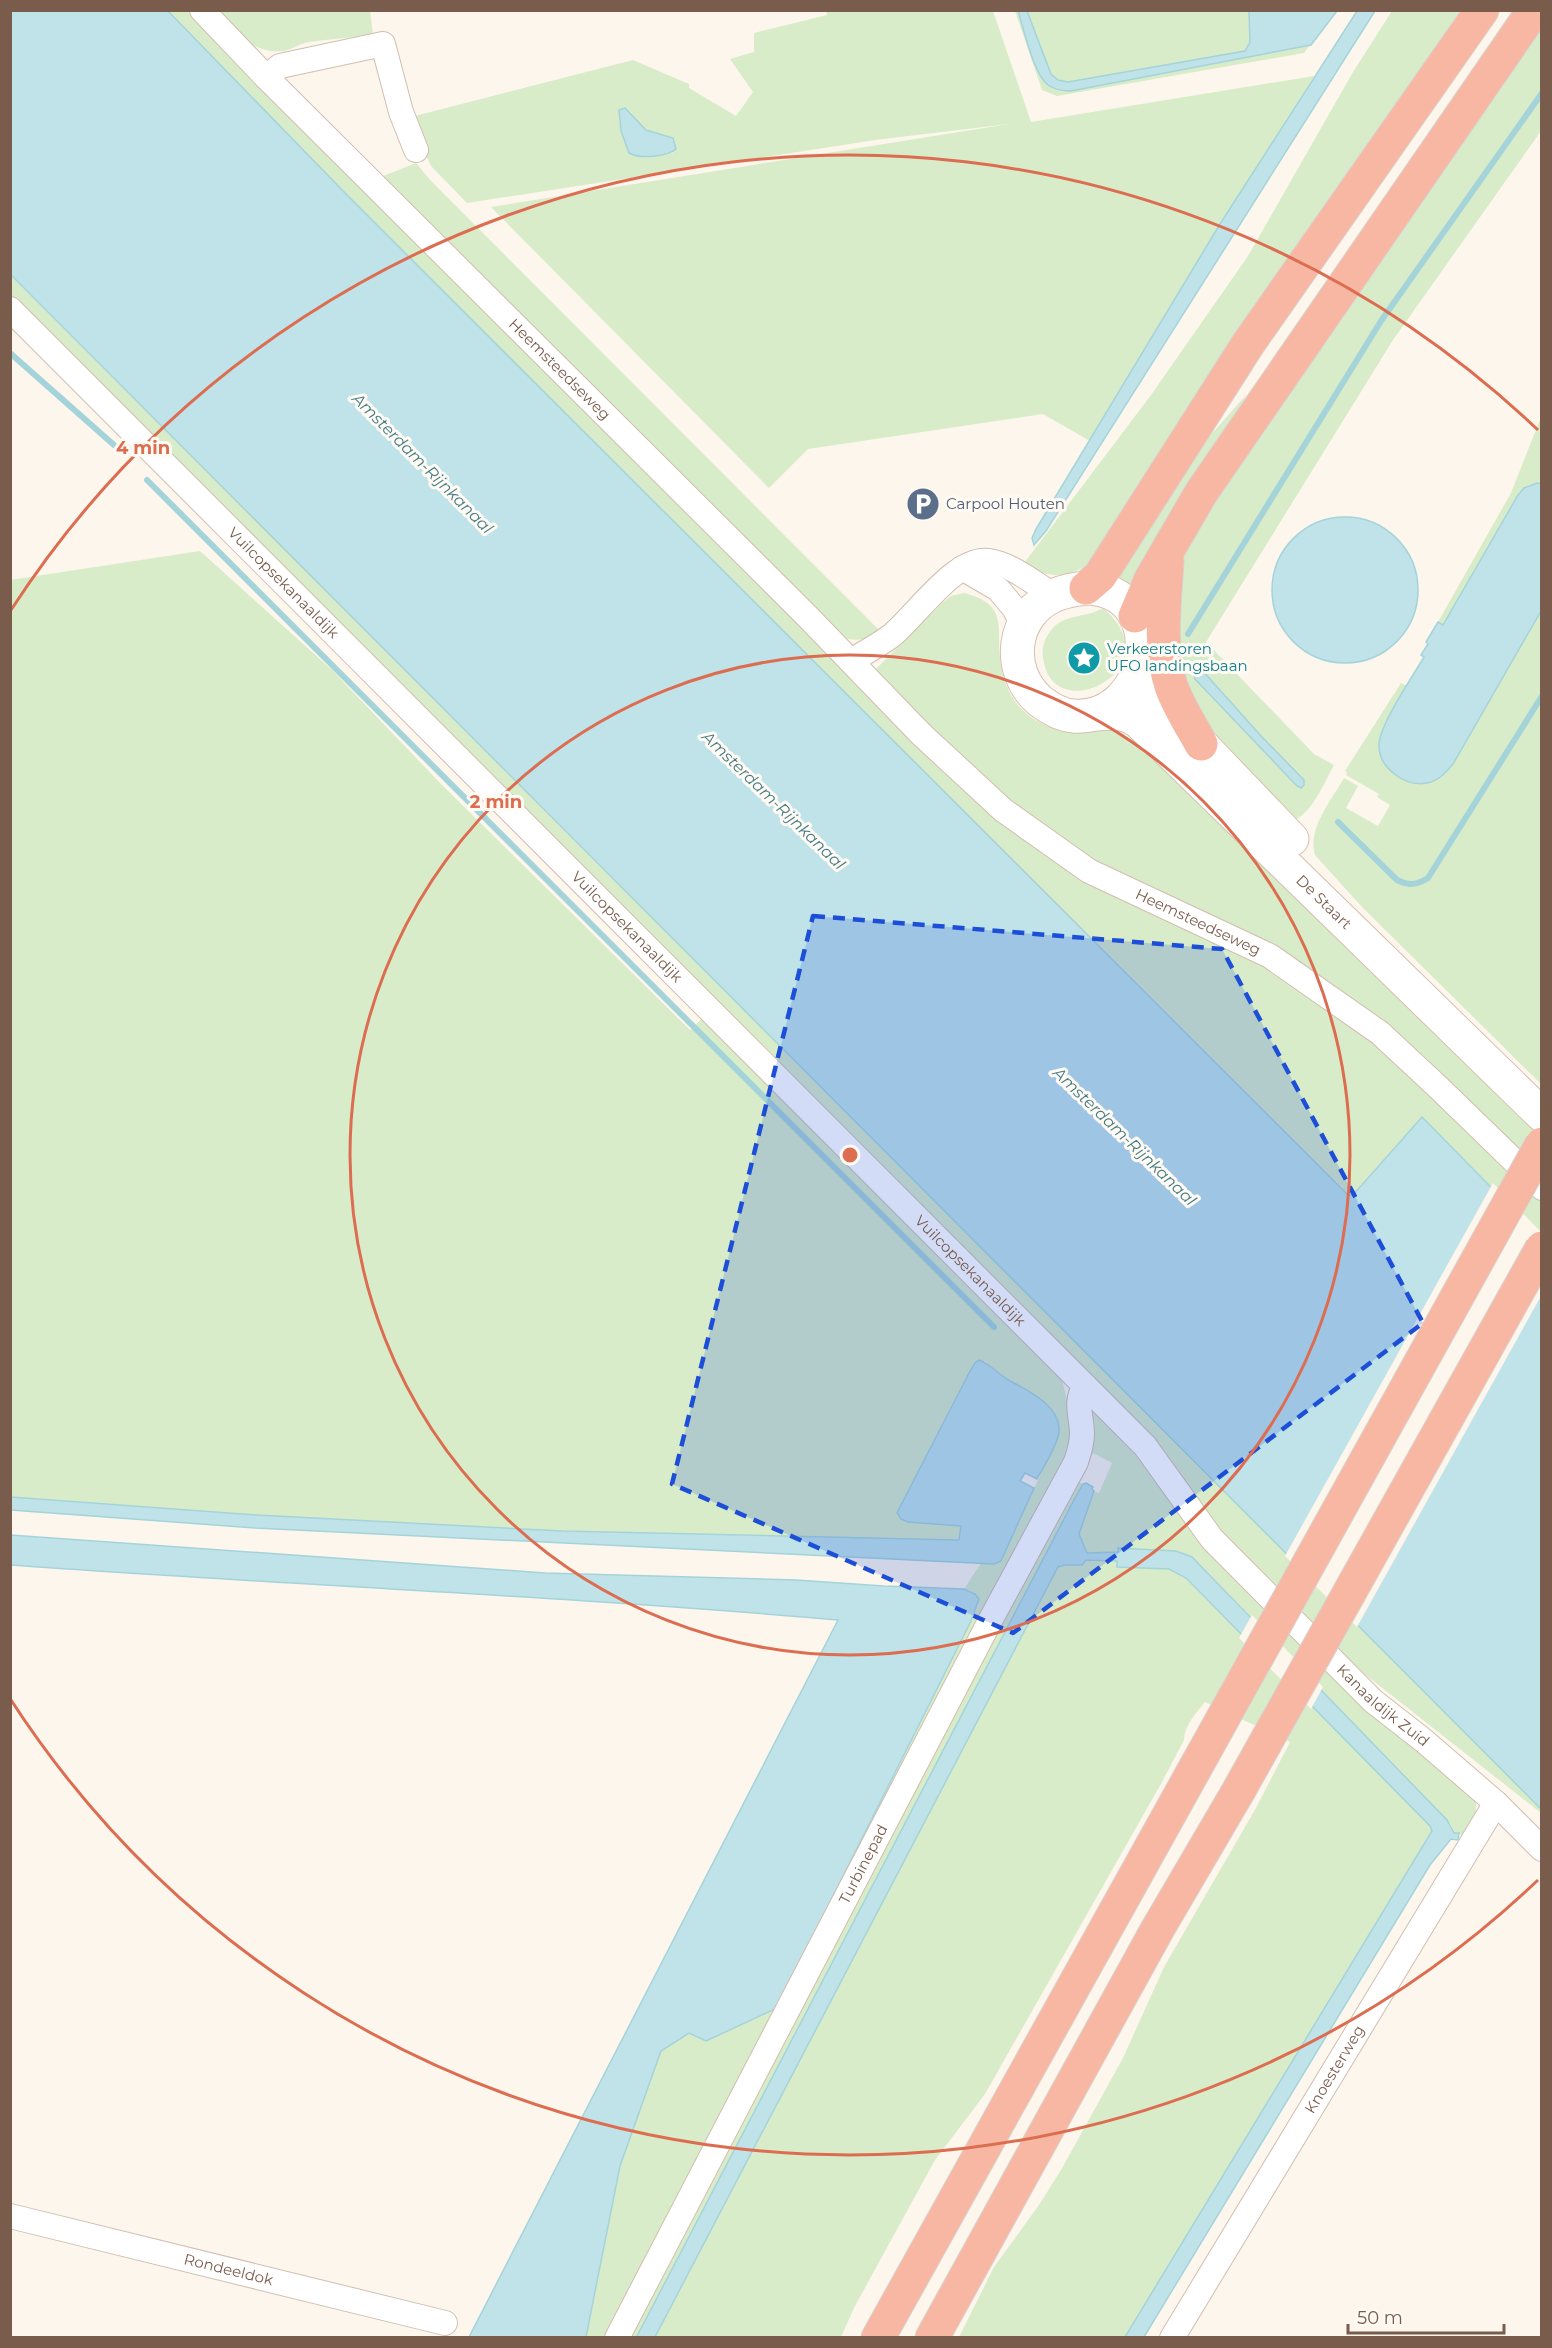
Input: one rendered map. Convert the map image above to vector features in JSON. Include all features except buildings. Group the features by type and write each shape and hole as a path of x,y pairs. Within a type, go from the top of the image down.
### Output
{"highway":[{"path":"1086,588 1100,576 1248,344 1482,10"},
{"path":"1135,616 1151,579 1201,492 1534,10"},
{"path":"1168,550 1164,598 1164,647 1171,686 1201,744"},
{"path":"878,2337 1542,1144"},
{"path":"932,2337 1157,1930 1239,1790 1542,1248"}],"main road":[{"path":"1086,588 1100,588 1120,598 1135,616 1144,647 1136,677 1121,697 1095,714 1071,716 1058,712 1032,693 1018,667 1018,638 1023,625 1038,607 1054,595 1086,588"},
{"name":"De Staart","path":"1136,677 1175,727 1201,744 1354,907 1542,1092"},
{"name":"De Staart","path":"1095,714 1118,712 1131,716 1139,722 1542,1116"}],"street":[{"name":"Heemsteedseweg","path":"202,10 266,77 851,661 921,734 1003,810 1089,871 1270,956 1380,1033 1542,1188"},
{"path":"266,77 280,66 383,44 401,111 416,150"},
{"name":"Vuilcopsekanaaldijk","path":"10,309 1145,1446 1195,1517 1229,1557"},
{"path":"851,661 892,636 934,592 962,568 987,561 1008,567 1054,595"},
{"path":"962,568 998,589 1014,608 1023,625"},
{"name":"Turbinepad","path":"617,2337 991,1619 1076,1462 1081,1448 1082,1432 1078,1411 1080,1394 1085,1386"},
{"name":"Kanaaldijk Zuid","path":"1229,1557 1373,1701 1423,1740 1496,1803 1542,1849"},
{"name":"Knoesterweg","path":"1172,2337 1496,1803"},
{"name":"Rondeeldok","path":"10,2216 445,2323"}],"highlighted area":[{"path":"813,916 1222,949 1423,1323 1013,1633 672,1484"}],"green space":[{"path":"168,11 192,11 999,818 1239,949 1364,1029 1541,1198 1541,1238 1349,1195 347,195"},
{"path":"213,11 370,11 373,34 309,42 283,51 272,51 261,49 243,39"},
{"path":"826,11 993,11 1031,122 1314,76 1090,441 1043,414 808,449 769,488 491,207 1009,124 875,140 467,203 431,166 412,124 415,116 633,60 689,84 689,88 736,116 753,92 730,59 754,52 754,33 827,15","holes":["622,108 644,127 663,135 673,153 635,156 629,153 619,121"]},
{"path":"1015,11 1334,11 1304,53 1057,96 1042,90"},
{"path":"1392,11 1466,11 1091,563 1073,572 1057,575 1041,573 1022,566 1151,395 1248,256 1353,72"},
{"path":"1541,20 1541,131 1393,340 1206,642 1314,754 1334,765 1312,804 1293,821 1211,739 1179,678 1179,570 1195,524"},
{"path":"416,163 431,181 880,631 860,640 837,636 378,178"},
{"path":"10,275 1362,1628 1541,1809 1541,1813 1343,1657 11,299"},
{"path":"1247,394 1133,594 1115,580 1192,456"},
{"path":"1541,417 1541,484 1528,486 1518,495 1443,625 1438,622 1511,493"},
{"path":"200,551 332,670 440,783 690,1030 705,1016 1061,1375 1070,1413 1086,1398 1476,1802 1476,1818 1463,1838 1459,1833 1454,1833 1451,1825 1198,1562 1176,1551 1118,1548 1118,1552 1087,1553 1079,1534 1094,1491 1099,1493 1112,1463 1093,1453 1079,1482 1083,1484 636,2337 586,2337 620,2166 661,2051 689,2033 777,2008 971,1621 978,1605 969,1590 964,1589 981,1563 994,1564 1001,1561 1058,1436 1033,1393 996,1373 985,1361 908,1522 961,1526 959,1540 562,1531 257,1515 11,1497 10,580"},
{"path":"964,593 987,603 997,617 1003,676 1018,705 1031,717 1045,725 1079,732 1107,730 1117,732 1152,753 1541,1132 1541,1174 1424,1056 1318,975 1244,933 1085,858 978,776 875,670 942,603 951,596"},
{"path":"1103,608 1121,631 1125,652 1118,670 1103,683 1084,690 1066,689 1051,679 1043,657 1047,635 1061,621"},
{"path":"1541,611 1541,1084 1362,907 1315,855 1313,845 1317,825 1344,778 1358,786 1346,808 1378,826 1390,805 1377,797 1379,794 1346,775 1345,771 1401,683 1408,686 1383,727 1379,745 1383,762 1453,764"},
{"path":"1086,1560 1117,1560 1117,1567 1169,1569 1186,1579 1430,1826 1432,1831 1429,1839 1125,2337 959,2337 994,2267 1061,2170 1123,2058 1164,1967 1256,1808 1290,1742 1205,1702 1188,1725 1184,1740 1162,1782 985,2094 935,2160 855,2306 841,2337 655,2338 1058,1567 1082,1565"}],"water":[{"name":"Amsterdam-Rijnkanaal","path":"10,11 168,11 347,195 1348,1195 1353,1195 1422,1117 1541,1238 1541,1809 11,275"},
{"path":"1018,11 1027,11 1051,74 1058,80 1068,82 1245,51 1250,42 1249,11 1337,11 1311,45 1071,91 1053,88 1043,79 1033,61"},
{"path":"1357,11 1375,11 1046,531 1034,545 1032,538 1036,529 1220,224"},
{"path":"625,108 646,130 673,138 676,149 666,154 653,156 629,153 621,131 619,110"},
{"path":"1537,483 1542,484 1541,611 1453,764 1442,776 1431,782 1419,783 1402,779 1388,768 1380,753 1379,744 1385,725 1424,657 1421,655 1428,644 1426,642 1438,622 1443,625 1518,495 1524,488"},
{"path":"1345,517 1359,518 1373,523 1386,529 1397,538 1406,549 1412,562 1417,576 1417,604 1412,618 1406,631 1397,642 1386,651 1373,657 1359,662 1345,663 1331,662 1317,657 1304,651 1293,642 1284,631 1278,618 1273,604 1272,590 1273,576 1278,562 1284,549 1293,538 1304,529 1317,523 1331,518"},
{"path":"1192,668 1201,669 1304,780 1301,788 1195,679"},
{"path":"979,1360 1044,1402 1057,1418 1059,1427 1054,1448 1037,1479 1025,1473 1020,1481 1034,1488 1001,1561 994,1564 255,1528 11,1510 11,1497 257,1515 562,1531 959,1540 961,1526 908,1522 901,1519 897,1513 969,1373"},
{"path":"1086,1483 1093,1487 1094,1491 1079,1534 1087,1553 1118,1552 1118,1548 1176,1551 1192,1557 1447,1820 1454,1833 1459,1833 1458,1840 1451,1839 1430,1865 1144,2337 1125,2337 1432,1831 1430,1826 1186,1578 1169,1569 1117,1567 1117,1561 1086,1560 1082,1565 1058,1567 655,2337 636,2338 1075,1498 1083,1484"},
{"path":"10,1535 545,1573 796,1580 964,1589 975,1594 979,1599 971,1621 777,2008 706,2041 689,2033 661,2051 620,2166 586,2337 469,2337 838,1620 631,1604 11,1565"}],"pier":[{"path":"1493,1183 1542,1233 1541,1296 1357,1627 1285,1556"},
{"path":"1252,1615 1323,1687 1311,1709 1239,1638"}],"waterway":[{"path":"1188,634 1381,321 1542,93"},
{"path":"10,353 114,445"},
{"path":"147,480 994,1327"},
{"path":"1338,822 1397,880 1413,884 1428,878 1542,696"}],"place":[{"name":"Carpool Houten","path":"923,504"},
{"name":"Verkeerstoren UFO landingsbaan","path":"1084,658"}]}
